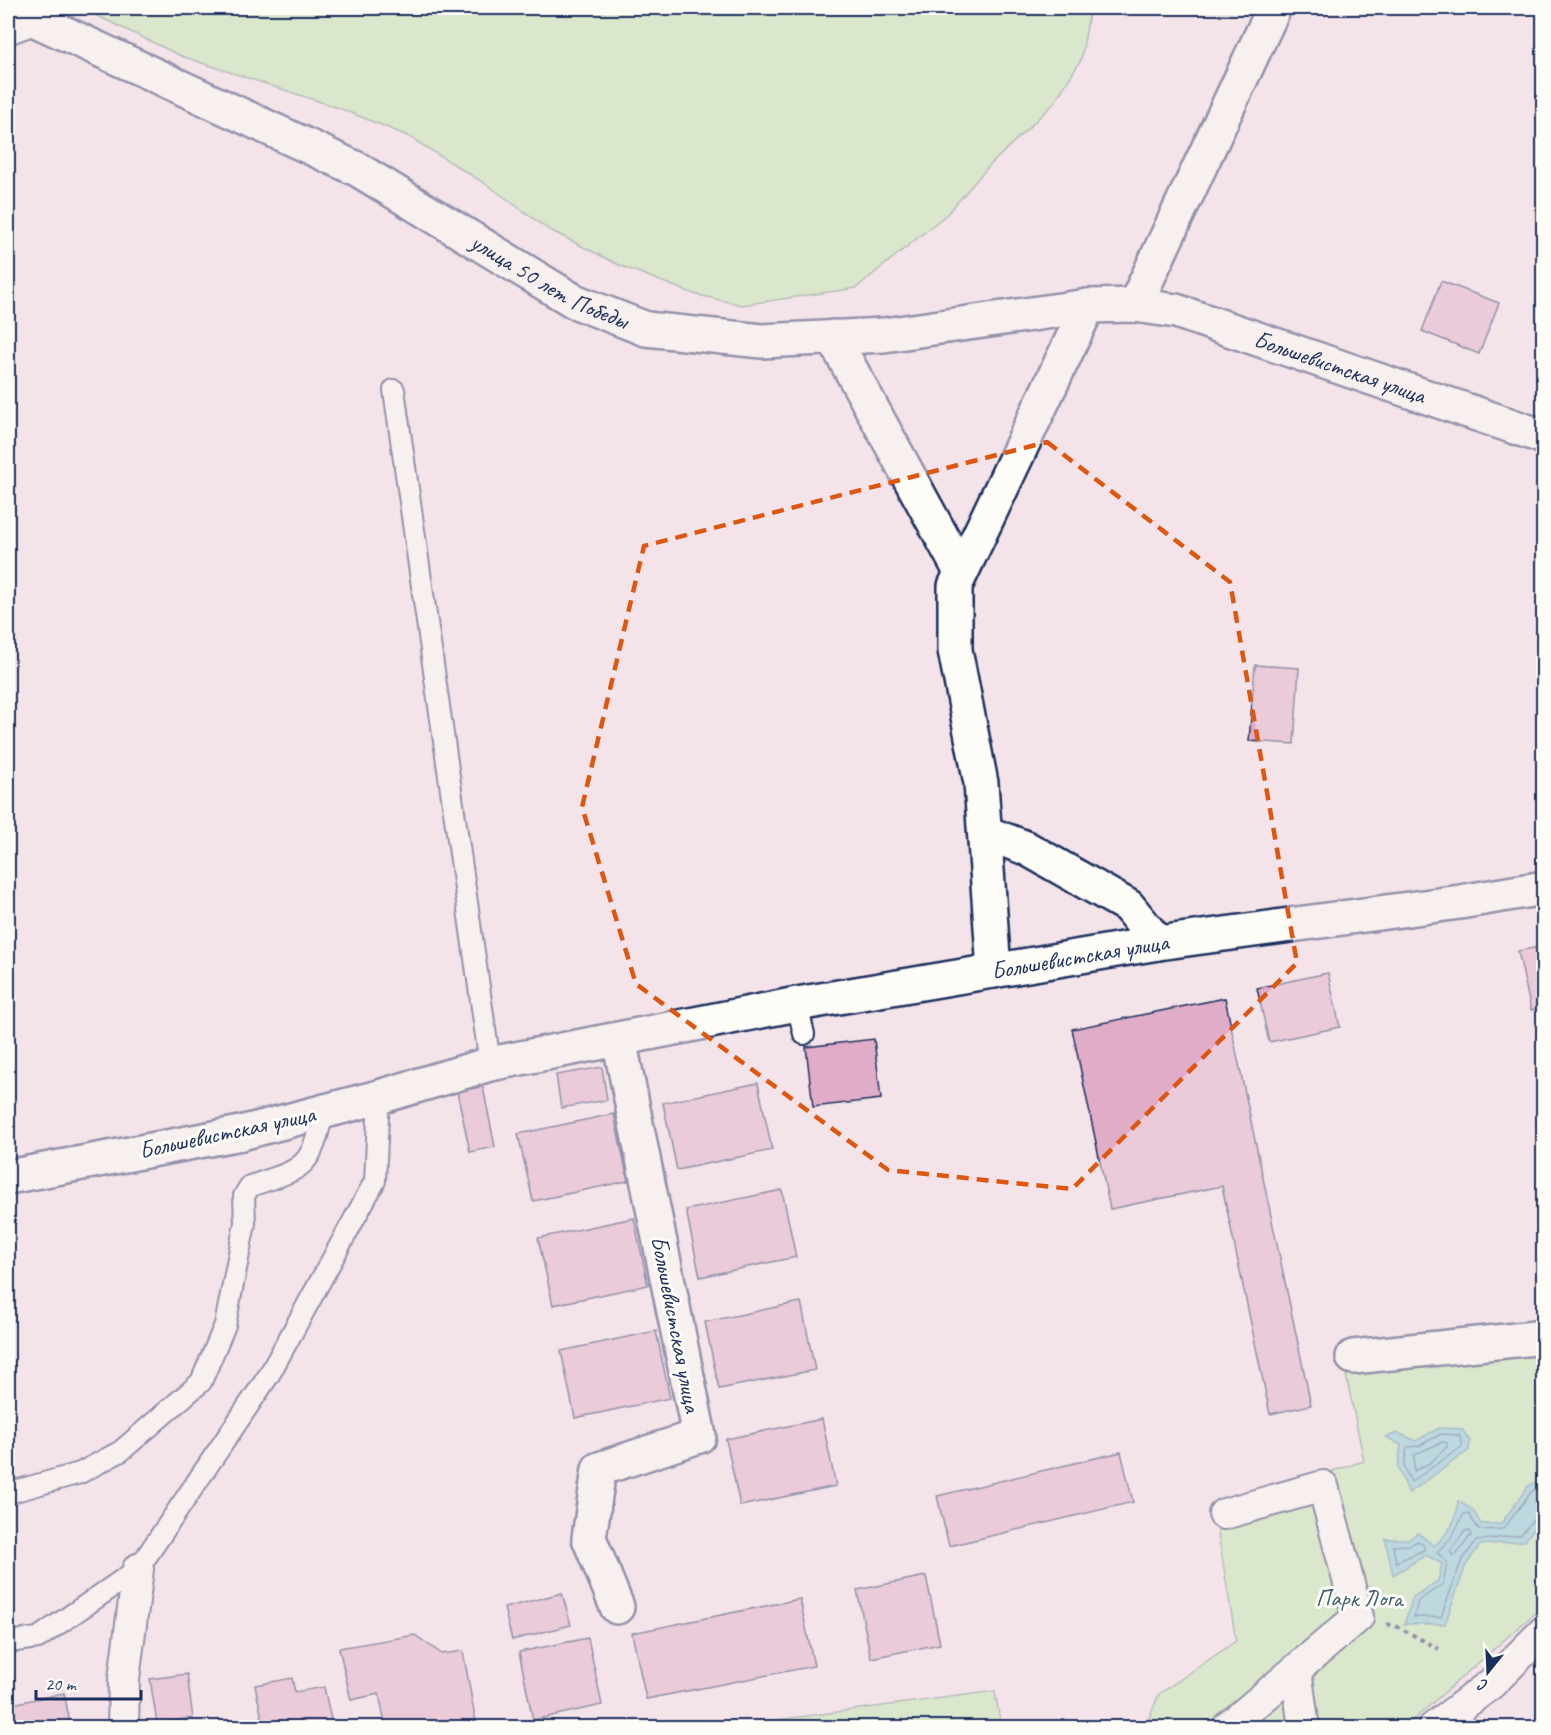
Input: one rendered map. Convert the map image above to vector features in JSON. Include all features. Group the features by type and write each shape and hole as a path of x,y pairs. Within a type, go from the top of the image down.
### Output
{"street":[{"path":"1135,305 1274,8"},
{"name":"улица 50 лет Победы","path":"28,15 357,169 574,302 646,328 762,340 884,335 1088,306 1135,305"},
{"name":"Большевистская улица","path":"1135,305 1176,311 1544,437"},
{"path":"994,971 981,783 955,650 955,586 1088,306"},
{"path":"833,337 962,572"},
{"path":"986,833 1026,848 1128,906 1158,943"},
{"name":"Большевистская улица","path":"8,1177 241,1133 379,1097 490,1064 620,1039 800,1019 994,971 1158,943 1460,903 1544,888"},
{"name":"Большевистская улица","path":"617,1607 589,1538 600,1469 699,1436 620,1039"},
{"path":"1353,1357 1544,1337"},
{"path":"1224,1514 1323,1486 1358,1617 1227,1728"},
{"path":"123,1728 124,1679 138,1569"},
{"path":"1433,1728 1492,1683 1544,1631"},
{"path":"1296,1670 1304,1728"}],"lane":[{"path":"8,34 28,15"},
{"path":"394,390 490,1064"},
{"path":"8,1642 38,1638 138,1569 269,1375 375,1180 379,1097"},
{"path":"8,1494 80,1473 121,1451 201,1382 228,1314 243,1235 244,1196 250,1186 294,1171 308,1159 316,1147 324,1111"}],"path":[{"path":"1358,1617 1398,1627 1439,1649"}],"highlighted area":[{"path":"1047,442 1230,582 1297,963 1072,1189 888,1170 636,984 582,807 644,546"}],"green space":[{"path":"81,8 1090,8 1081,60 1054,103 988,167 947,214 856,288 742,305 694,294 619,265 548,229 489,186 408,136 339,108 181,56"},
{"name":"Парк Лога","path":"1543,1352 1543,1606 1405,1727 1145,1728 1159,1694 1236,1641 1214,1509 1364,1461 1346,1375"},
{"path":"995,1691 1001,1727 746,1727 769,1721"}],"water":[{"path":"1439,1428 1462,1429 1470,1441 1469,1450 1409,1493 1398,1468 1401,1445 1386,1437 1398,1433 1416,1441"},
{"path":"1543,1478 1543,1515 1525,1541 1480,1545 1466,1565 1445,1624 1404,1624 1413,1597 1438,1581 1442,1564 1426,1555 1393,1575 1385,1539 1409,1539 1418,1533 1434,1546 1451,1526 1456,1515 1458,1501 1473,1510 1481,1524 1501,1524 1528,1486"}],"building":[{"path":"1441,281 1499,303 1479,354 1422,331"},
{"path":"1255,665 1299,668 1294,744 1249,741"},
{"path":"1544,946 1544,1008 1531,1010 1518,951"},
{"path":"1328,973 1340,1027 1269,1042 1257,988"},
{"path":"1225,998 1311,1405 1270,1414 1222,1186 1110,1209 1072,1029"},
{"path":"874,1039 881,1099 813,1107 806,1047"},
{"path":"602,1067 607,1100 561,1108 556,1075"},
{"path":"758,1083 772,1150 677,1170 663,1103"},
{"path":"483,1087 495,1147 470,1152 457,1091"},
{"path":"614,1114 628,1181 533,1201 518,1134"},
{"path":"782,1190 796,1257 700,1277 686,1210"},
{"path":"634,1218 648,1285 553,1305 538,1238"},
{"path":"801,1302 815,1370 719,1389 705,1322"},
{"path":"656,1331 670,1398 575,1418 561,1351"},
{"path":"822,1419 836,1486 740,1506 726,1439"},
{"path":"1121,1452 1133,1502 949,1546 937,1496"},
{"path":"926,1576 940,1644 871,1658 857,1590"},
{"path":"562,1593 571,1625 512,1640 504,1608"},
{"path":"800,1599 814,1666 646,1699 632,1633"},
{"path":"415,1635 442,1654 463,1651 477,1728 386,1728 379,1694 351,1700 339,1648"},
{"path":"588,1638 602,1705 533,1720 519,1652"},
{"path":"187,1674 193,1718 157,1723 150,1679"},
{"path":"292,1678 295,1692 324,1687 332,1724 318,1728 264,1728 255,1685"},
{"path":"64,1693 71,1728 8,1728 8,1705"}]}
